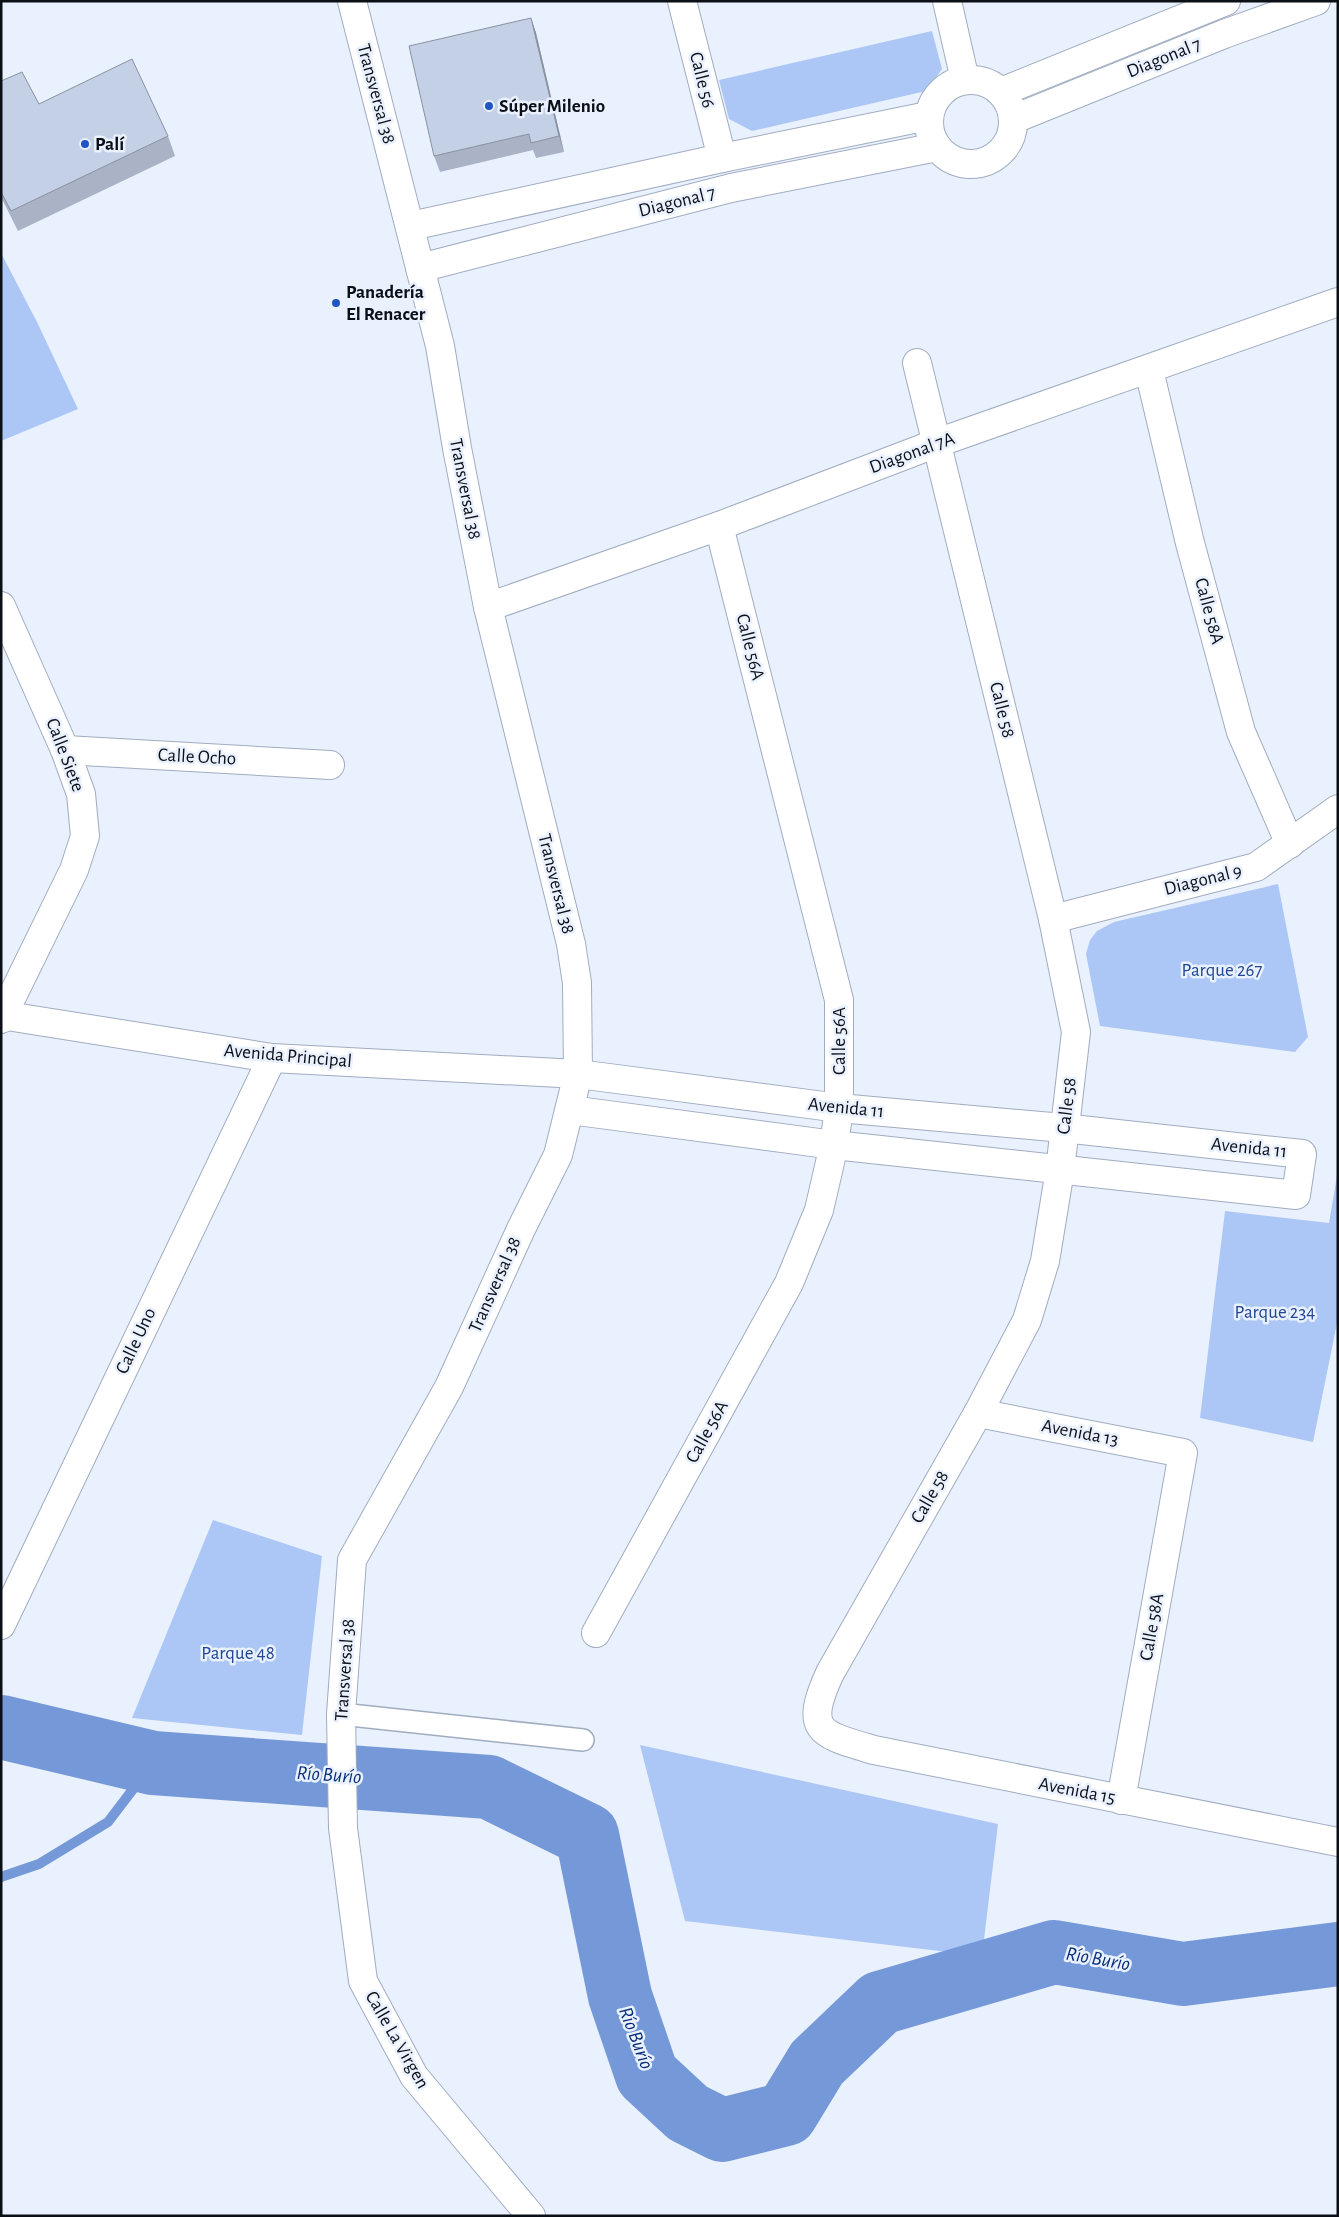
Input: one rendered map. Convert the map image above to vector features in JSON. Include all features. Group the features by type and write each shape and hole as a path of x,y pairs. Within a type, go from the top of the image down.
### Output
{"street":[{"name":"Transversal 38","path":"343,1828 341,1725 352,1560 449,1387 521,1228 558,1155 578,1074 577,983 571,944 488,607 457,448 440,346 411,226 352,1"},
{"name":"Calle 56","path":"682,1 722,158"},
{"path":"947,1 965,80"},
{"name":"Diagonal 7","path":"1014,119 1224,34 1316,1"},
{"name":"Diagonal 7","path":"1002,92 1217,3"},
{"path":"1217,3 1224,34"},
{"path":"965,80 984,81 1002,92 1010,104 1014,119 1008,142 1001,152 986,161 968,164 945,156 937,147 931,138 928,116 937,96 944,88 955,82 965,80"},
{"name":"Diagonal 7","path":"411,226 722,158 928,116"},
{"name":"Diagonal 7","path":"420,268 731,188 937,147"},
{"name":"Diagonal 7A","path":"488,607 719,526 937,443 1338,302"},
{"name":"Calle 58","path":"820,1727 817,1720 818,1708 830,1673 978,1413 1027,1320 1045,1261 1060,1170 1063,1128 1076,1032 1054,918 917,363"},
{"name":"Calle 58A","path":"1149,370 1190,543 1242,732 1290,844"},
{"name":"Calle 56A","path":"596,1633 789,1283 819,1210 834,1145 839,1108 839,1000 719,526"},
{"name":"Calle Siete","path":"1,606 65,750 81,794 85,836 74,870 2,1016"},
{"name":"Calle Ocho","path":"65,750 330,765"},
{"name":"Diagonal 9","path":"1054,918 1256,867 1338,809"},
{"name":"Avenida Principal","path":"2,1016 272,1058 578,1074"},
{"name":"Calle Uno","path":"1,1625 272,1058"},
{"name":"Avenida 11","path":"570,1110 834,1145 1296,1195 1302,1154 1063,1128 839,1108 578,1074"},
{"name":"Avenida 13","path":"978,1413 1183,1453"},
{"name":"Calle 58A","path":"1121,1800 1183,1453"},
{"name":"Avenida 15","path":"820,1727 829,1735 874,1750 1338,1842"},
{"name":"Calle La Virgen","path":"343,1828 363,1981 414,2076 531,2216"}],"lane":[{"path":"722,158 731,188"},
{"path":"341,1725 583,1740"}],"green space":[{"path":"932,31 942,69 926,91 752,131 729,119 719,80"},
{"path":"1,253 37,322 78,409 1,441"},
{"name":"Parque 267","path":"1278,884 1308,1037 1295,1052 1100,1026 1086,954 1090,940 1097,931 1114,922"},
{"name":"Parque 234","path":"1338,1170 1338,1318 1313,1442 1200,1418 1225,1211 1329,1223"},
{"name":"Parque 48","path":"213,1520 322,1556 302,1735 132,1718"},
{"path":"640,1745 998,1824 982,1956 685,1921"}],"building":[{"name":"Súper Milenio","path":"531,18 559,136 531,143 529,134 434,156 409,46"},
{"name":"Palí","path":"132,59 168,136 11,211 1,192 1,81 22,72 39,104"}],"waterway":[{"name":"Río Burío","path":"1,1727 153,1763 489,1787 587,1835 620,1996 647,2075 688,2113 722,2130 786,2114 817,2063 880,2003 1054,1952 1183,1974 1338,1954"},
{"path":"1,1877 39,1864 108,1822 153,1763"}],"place":[{"name":"Súper Milenio","path":"489,106"},
{"name":"Palí","path":"85,144"},
{"name":"Panadería El Renacer","path":"336,303"}]}
